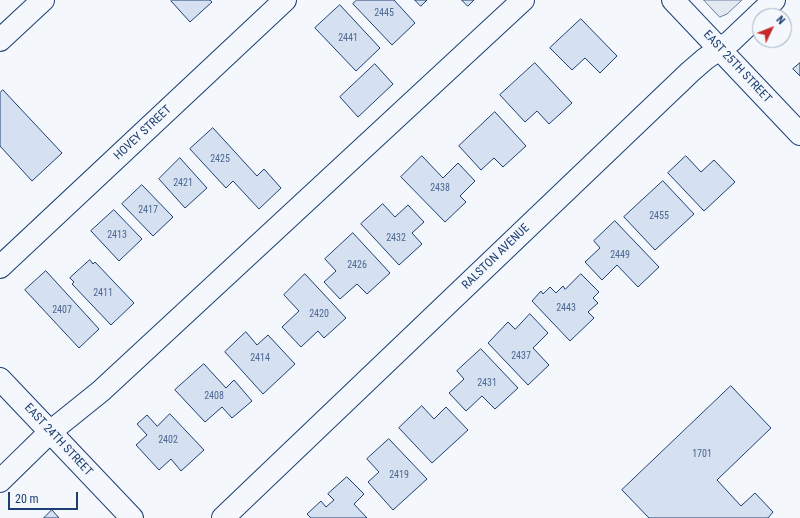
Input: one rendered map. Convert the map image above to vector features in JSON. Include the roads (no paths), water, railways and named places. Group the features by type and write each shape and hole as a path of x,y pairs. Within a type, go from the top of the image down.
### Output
{"street":[{"path":"0,40 43,0"},
{"name":"HOVEY STREET","path":"0,267 285,0"},
{"path":"0,481 50,432 101,391 523,0"},
{"name":"EAST 25TH STREET","path":"673,0 800,134"},
{"name":"RALSTON AVENUE","path":"223,518 690,72 731,41 774,0"},
{"name":"EAST 24TH STREET","path":"0,379 132,518"}]}
